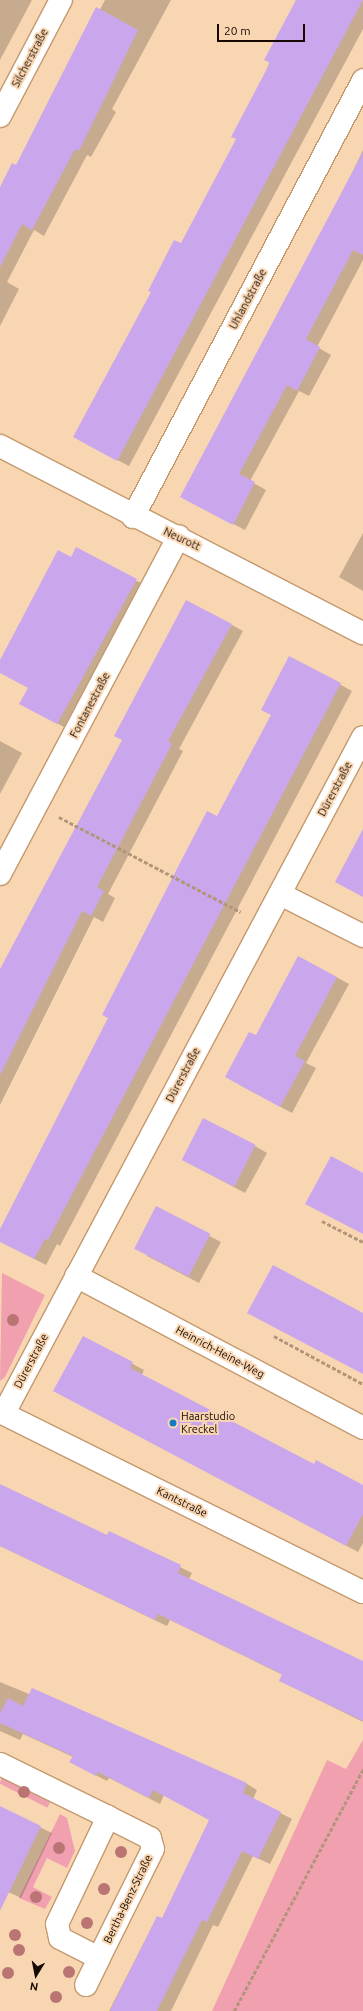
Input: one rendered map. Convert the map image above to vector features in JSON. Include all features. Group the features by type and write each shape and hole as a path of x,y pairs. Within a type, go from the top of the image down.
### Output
{"street":[{"name":"Silcherstraße","path":"0,116 61,0"},
{"name":"Uhlandstraße","path":"133,518 363,80"},
{"name":"Neurott","path":"0,446 133,518 178,536 363,633"},
{"name":"Fontanestraße","path":"0,874 6,847 37,806 178,536"},
{"name":"Dürerstraße","path":"2,1413 363,737"},
{"path":"280,894 363,936"},
{"name":"Heinrich-Heine-Weg","path":"76,1276 363,1428"},
{"name":"Kantstraße","path":"2,1413 363,1592"},
{"name":"Bertha-Benz-Straße","path":"0,1764 150,1838 153,1848 86,1984"},
{"path":"99,1958 60,1938 57,1924 108,1817"}],"path":[{"path":"37,806 264,924"},
{"path":"322,1221 363,1242"},
{"path":"274,1336 363,1384"},
{"path":"234,2011 363,1769"}],"shaded area":[{"path":"2,1273 45,1295 5,1377 0,1381"},
{"path":"363,1740 363,2011 212,2011 327,1760 346,1769"},
{"path":"2,1778 50,1803 47,1808 0,1784"},
{"path":"60,1814 67,1818 75,1851 67,1868 47,1858 33,1887 52,1897 45,1909 19,1898"}],"building":[{"path":"296,0 363,0 117,461 73,437 151,292 148,291 174,240 181,243 236,139 231,137 270,63 264,60"},
{"path":"96,7 138,30 79,151 75,149 32,230 22,224 0,267 0,187 12,163 16,165"},
{"path":"363,152 363,255 353,250 306,339 320,347 297,391 287,385 239,474 255,482 233,525 180,497"},
{"path":"76,547 137,579 57,724 19,704 28,688 0,673 0,660 58,550 71,557"},
{"path":"186,600 232,624 168,741 172,744 97,887 104,891 91,916 82,911 0,1075 0,969 122,740 114,736"},
{"path":"289,656 341,683 48,1240 45,1239 34,1259 0,1242 0,1229 108,1018 102,1015 207,811 217,816 271,715 261,710"},
{"path":"363,829 363,897 335,882"},
{"path":"298,956 337,977 295,1056 305,1061 280,1107 225,1077 249,1032 256,1035"},
{"path":"203,1118 256,1145 234,1187 182,1160"},
{"path":"331,1156 363,1173 363,1234 305,1204"},
{"path":"156,1206 210,1234 189,1276 134,1249"},
{"path":"273,1265 363,1313 363,1374 247,1313"},
{"path":"83,1336 133,1362 130,1368 314,1464 316,1460 363,1485 363,1514 346,1546 53,1391"},
{"path":"0,1484 107,1535 109,1531 181,1565 178,1573 363,1661 363,1721 279,1681 282,1674 158,1614 155,1620 0,1546"},
{"path":"32,1688 247,1783 243,1793 281,1812 258,1859 242,1851 207,1922 202,1920 157,2011 110,2011 157,1916 162,1918 209,1820 153,1790 149,1798 98,1772 96,1776 69,1762 73,1756 0,1723 0,1713 8,1698 23,1706"},
{"path":"0,1806 41,1826 0,1911"}],"place":[{"name":"Haarstudio Kreckel","path":"173,1423"}]}
